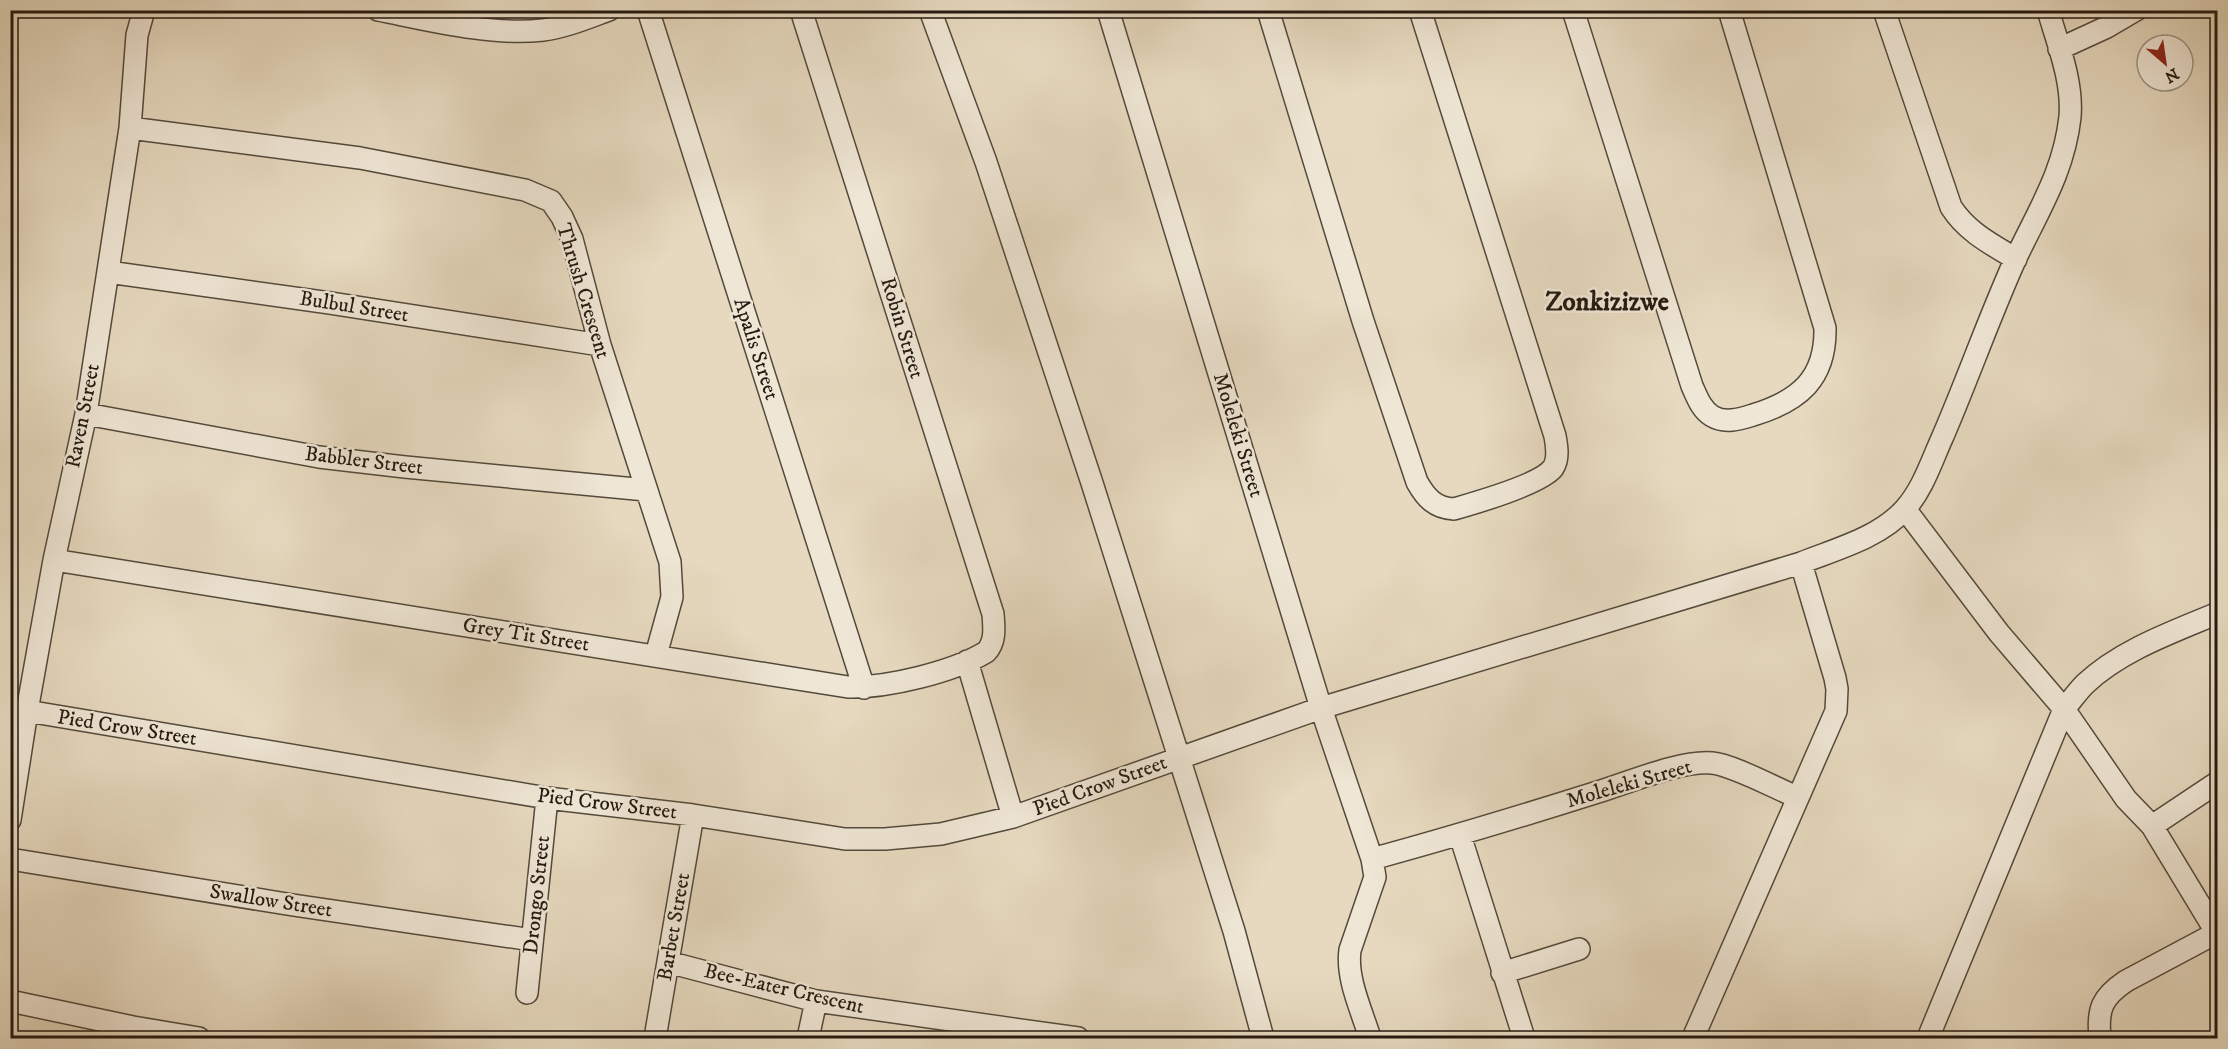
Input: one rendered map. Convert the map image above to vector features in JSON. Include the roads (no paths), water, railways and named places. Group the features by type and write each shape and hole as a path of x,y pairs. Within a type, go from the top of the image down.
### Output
{"street":[{"name":"Raven Street","path":"10,820 54,560 86,414 130,128 137,36 144,10"},
{"path":"378,10 513,32 558,28 609,10"},
{"name":"Apalis Street","path":"648,10 864,688"},
{"name":"Robin Street","path":"801,10 993,614 991,647"},
{"path":"930,10 990,173 1092,483 1234,931 1263,1038"},
{"path":"1268,10 1363,321 1417,482 1426,497 1435,504 1454,509 1539,478 1552,468 1557,451 1556,436 1420,10"},
{"path":"1573,10 1692,386 1699,403 1711,416 1718,419 1735,420 1773,409 1799,394 1816,374 1826,346 1826,328 1729,10"},
{"path":"1884,10 1951,207 1972,232 2016,259"},
{"path":"2048,10 2070,93 2070,118 2063,157 2043,206 2016,259 1928,471 1905,509 1999,633 2064,709 2126,798 2152,826 2217,933 2114,989 2103,1004 2099,1017 2100,1038"},
{"path":"2059,49 2107,27 2136,10"},
{"name":"Moleleki Street","path":"1114,12 1321,708 1372,859 1375,877 1348,959 1353,984 1370,1038"},
{"name":"Thrush Crescent","path":"130,128 360,158 525,190 544,197 556,208 572,239 600,345 666,545 672,574 671,604 656,655"},
{"name":"Bulbul Street","path":"108,272 330,303 600,345"},
{"name":"Babbler Street","path":"86,414 319,457 646,490"},
{"name":"Pied Crow Street","path":"27,711 547,798 693,815 865,841 940,834 1013,817 1321,708 1801,563 1864,538 1883,527 1905,509"},
{"name":"Grey Tit Street","path":"54,560 848,687 864,688 917,677 978,657 991,647"},
{"path":"1693,1038 1836,711 1837,689 1801,563"},
{"path":"1928,1038 2064,709 2085,684 2106,668 2164,636 2217,613"},
{"path":"967,661 1013,817"},
{"name":"Moleleki Street","path":"1372,859 1460,836 1660,773 1701,763 1713,763 1731,769 1797,798"},
{"path":"2152,826 2217,782"},
{"name":"Drongo Street","path":"527,993 547,798"},
{"name":"Barbet Street","path":"655,1038 693,815"},
{"path":"1460,836 1524,1038"},
{"name":"Swallow Street","path":"10,859 293,905 532,940"},
{"path":"1502,973 1579,949"},
{"name":"Bee-Eater Crescent","path":"668,962 816,1001 1078,1038"},
{"path":"10,1001 199,1038"},
{"path":"808,1038 816,1001"}],"district":[{"name":"Zonkizizwe","path":"1607,302"}]}
